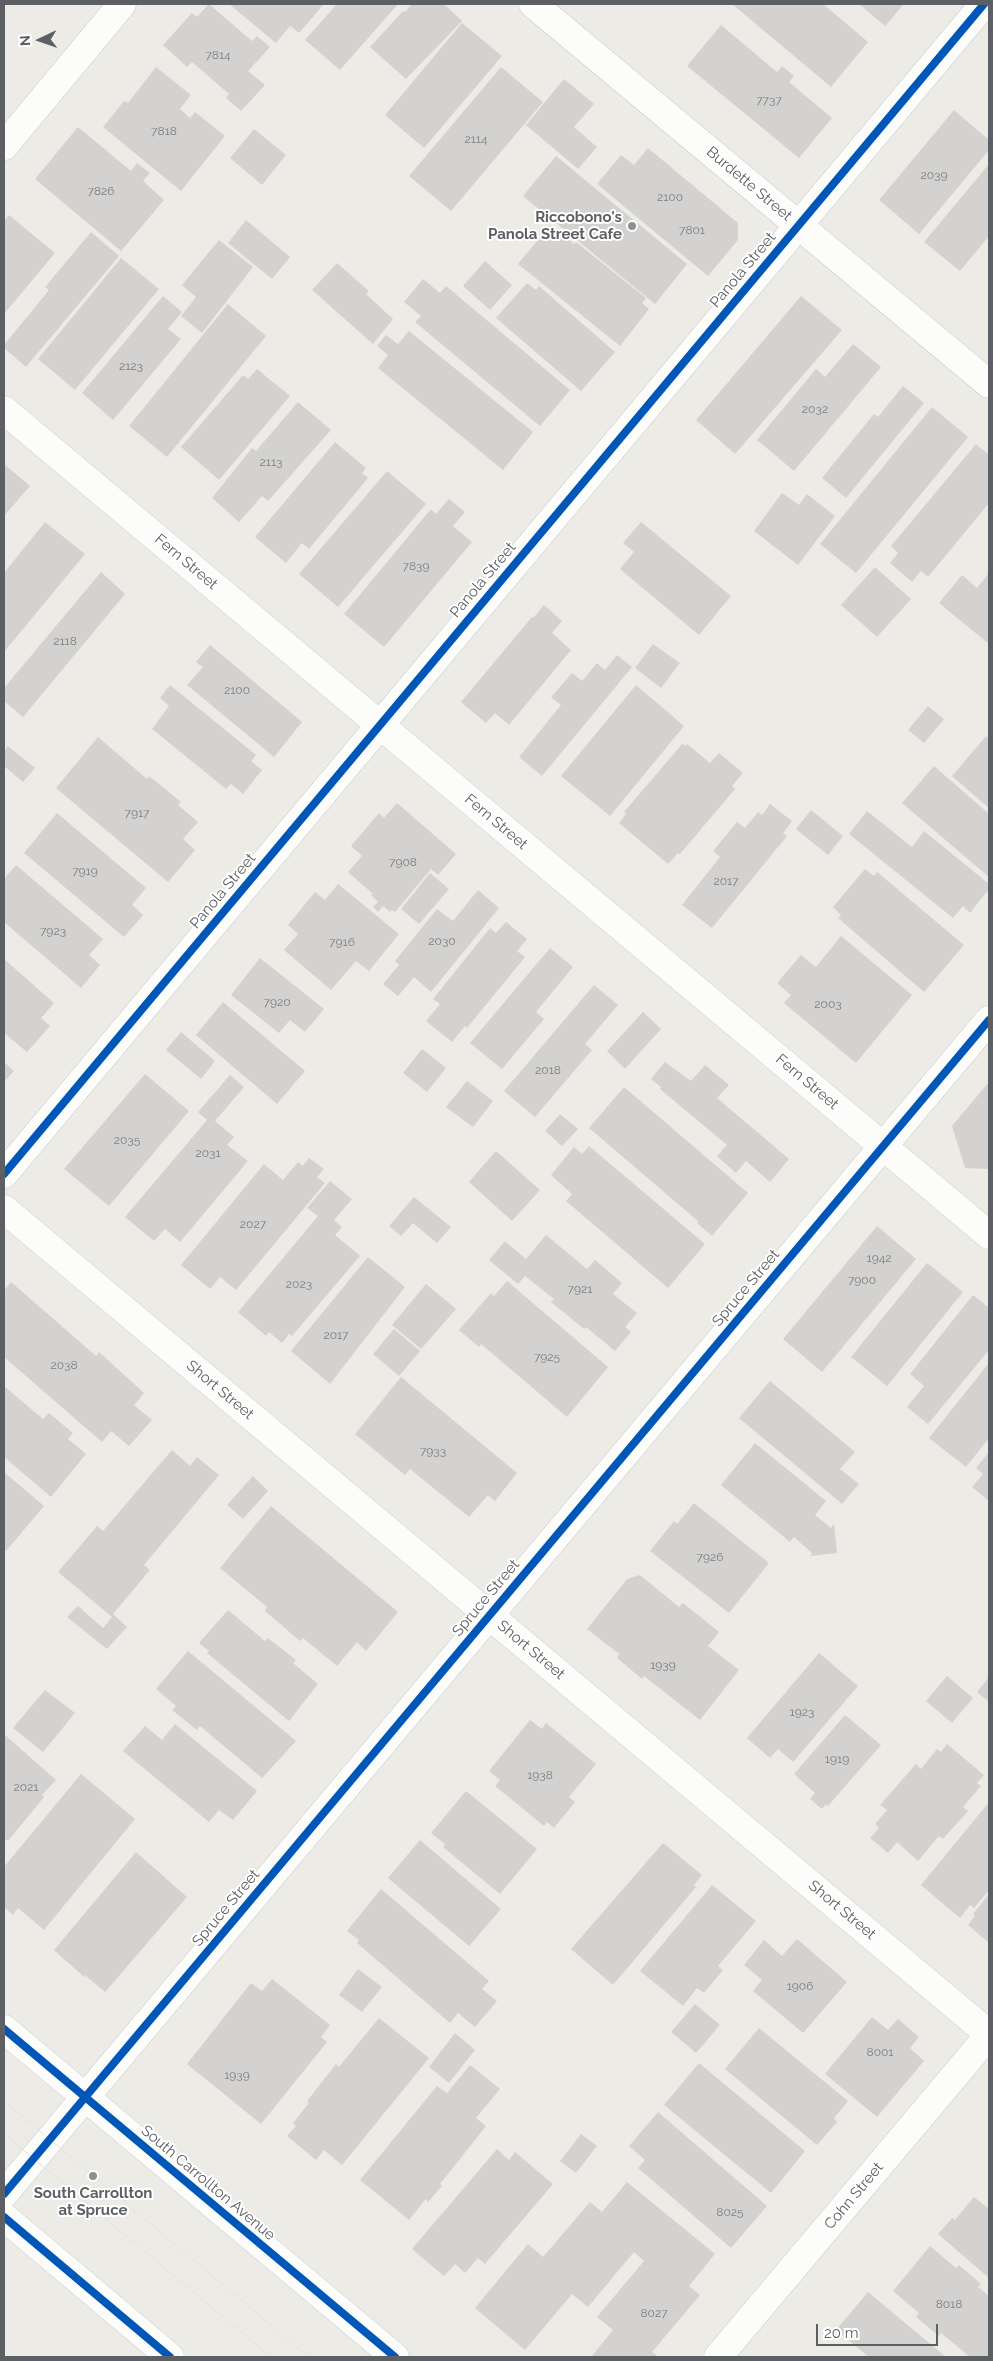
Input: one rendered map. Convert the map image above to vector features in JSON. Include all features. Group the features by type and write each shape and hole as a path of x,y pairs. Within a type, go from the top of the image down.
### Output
{"street":[{"path":"4,146 122,4"},
{"name":"Burdette Street","path":"533,4 989,384"},
{"name":"Panola Street","path":"4,1174 984,4"},
{"name":"Fern Street","path":"4,410 989,1235"},
{"name":"Spruce Street","path":"4,2194 989,1020"},
{"name":"Short Street","path":"4,1209 989,2034"},
{"name":"South Carrollton Avenue","path":"4,2029 395,2357"},
{"name":"Cohn Street","path":"718,2357 989,2034"},
{"path":"4,2217 170,2357"}],"building":[{"path":"209,4 252,41 257,36 270,47 248,71 265,85 241,111 226,98 229,94 192,62 187,67 163,45 192,13 197,17"},
{"path":"229,4 324,4 299,33 290,26 276,43"},
{"path":"337,4 398,4 340,70 305,40"},
{"path":"412,4 444,4 462,21 406,79 370,47 403,11 405,12"},
{"path":"732,4 823,4 868,42 831,87"},
{"path":"859,4 904,4 885,26"},
{"path":"462,23 502,56 424,148 385,115"},
{"path":"721,25 777,72 782,66 794,76 789,82 832,118 799,158 687,66"},
{"path":"156,67 191,95 180,109 190,118 195,112 225,136 181,191 103,127 124,101 128,103"},
{"path":"501,67 543,102 451,211 409,176"},
{"path":"564,79 594,104 574,127 597,147 578,169 526,125"},
{"path":"954,110 989,140 989,150 919,234 879,200"},
{"path":"78,127 131,171 137,163 150,173 143,181 164,200 121,251 35,179"},
{"path":"254,129 286,155 262,185 230,158"},
{"path":"648,148 738,223 738,240 708,276 597,184 621,155 634,165"},
{"path":"556,156 687,264 655,304 523,196"},
{"path":"989,164 989,236 960,271 924,242"},
{"path":"9,215 55,253 4,314 4,221"},
{"path":"246,220 290,257 272,279 228,243"},
{"path":"550,225 574,244 576,242 646,298 642,303 649,309 620,346 518,264"},
{"path":"91,232 119,256 26,367 4,348 4,345 49,290 45,287"},
{"path":"219,240 253,267 202,333 181,316 196,297 182,285"},
{"path":"121,258 159,289 75,390 38,359"},
{"path":"485,261 512,285 490,310 463,286"},
{"path":"337,263 369,291 366,294 393,319 373,344 312,290"},
{"path":"423,279 440,293 446,286 570,390 540,426 415,322 421,316 404,302"},
{"path":"527,283 536,290 539,286 615,352 581,391 496,318"},
{"path":"163,296 182,312 168,329 181,339 113,420 82,393"},
{"path":"801,296 842,330 735,454 696,420"},
{"path":"228,304 266,336 167,457 129,426"},
{"path":"409,331 533,432 503,470 378,368 388,355 377,346 386,335 398,344"},
{"path":"853,344 881,367 794,471 757,440 816,369 825,377"},
{"path":"257,369 290,396 219,480 181,447 243,375 248,379"},
{"path":"903,386 924,403 846,498 822,478 874,414 878,417"},
{"path":"298,402 331,430 268,501 262,496 239,522 212,498 252,448 256,451"},
{"path":"932,407 968,437 856,573 820,544"},
{"path":"335,442 366,468 362,473 368,478 309,549 302,543 286,563 255,537"},
{"path":"976,444 989,455 989,503 928,577 921,571 912,582 890,563 898,553 891,546"},
{"path":"4,464 30,486 4,516"},
{"path":"387,471 426,504 338,607 299,574"},
{"path":"782,493 799,505 807,494 835,516 798,565 754,531"},
{"path":"449,499 465,512 453,526 472,542 384,647 344,614 431,509 436,514"},
{"path":"45,522 85,554 4,652 4,573"},
{"path":"641,522 731,596 699,635 620,569 634,552 623,543"},
{"path":"875,567 911,599 877,637 841,605"},
{"path":"101,572 125,594 23,717 4,701 4,688"},
{"path":"989,573 989,644 939,603 962,575 977,588"},
{"path":"544,605 562,621 552,633 571,650 509,725 495,713 486,723 461,702"},
{"path":"653,644 680,663 661,688 635,668"},
{"path":"210,645 302,722 274,757 187,685 203,667 196,662"},
{"path":"617,655 632,667 542,776 519,757 561,705 551,697 572,673 582,681 597,663 605,670"},
{"path":"170,685 256,755 251,761 262,770 243,794 231,784 226,789 152,729 169,706 160,698"},
{"path":"636,685 684,726 610,816 561,776"},
{"path":"928,706 944,719 924,743 908,730"},
{"path":"986,736 989,739 989,808 952,776"},
{"path":"98,737 147,779 149,776 181,802 178,805 198,822 183,839 195,850 168,882 56,788"},
{"path":"683,743 685,746 687,744 710,763 719,753 743,773 732,786 735,789 680,854 678,853 668,864 619,823 626,814 624,812"},
{"path":"8,746 35,768 23,782 4,766 4,751"},
{"path":"934,766 989,814 989,877 902,803"},
{"path":"397,803 456,854 438,875 431,869 395,912 392,910 390,912 383,906 378,912 373,907 378,902 371,895 373,894 348,872 362,856 351,846 379,813 384,818"},
{"path":"770,804 792,821 783,833 787,836 712,928 682,905 720,857 713,851 737,822 745,828 758,812 762,815"},
{"path":"811,810 843,836 828,855 796,829"},
{"path":"867,811 912,847 924,831 989,884 989,889 970,913 963,906 953,918 849,834"},
{"path":"57,813 146,888 132,905 143,915 124,937 24,853"},
{"path":"16,865 103,939 89,955 100,965 81,988 4,922 4,879"},
{"path":"865,869 874,876 877,872 964,945 924,992 838,918 841,915 833,907"},
{"path":"430,873 449,889 419,924 401,909"},
{"path":"338,884 399,934 369,971 356,961 331,990 284,950 298,934 288,925 315,892 325,900"},
{"path":"478,890 499,908 431,992 414,977 398,996 383,984 399,965 395,961 437,909 453,921"},
{"path":"506,922 527,939 517,951 525,957 467,1028 465,1026 452,1042 426,1021 440,1004 433,999 490,928 496,933"},
{"path":"841,936 912,995 856,1063 784,1003 791,995 777,983 801,955 816,967"},
{"path":"550,948 573,967 536,1012 544,1019 502,1069 470,1043"},
{"path":"260,958 324,1009 305,1032 290,1020 279,1033 231,995"},
{"path":"4,959 54,1003 41,1018 50,1026 27,1052 4,1033"},
{"path":"594,985 618,1005 585,1044 592,1050 535,1117 504,1091"},
{"path":"223,1002 305,1071 277,1104 196,1035"},
{"path":"643,1012 661,1029 625,1069 607,1051"},
{"path":"181,1032 215,1061 201,1079 166,1050"},
{"path":"422,1049 446,1068 427,1092 403,1073"},
{"path":"4,1062 14,1071 4,1082"},
{"path":"665,1062 691,1081 705,1065 729,1085 717,1098 789,1159 770,1182 746,1161 736,1173 717,1156 727,1145 660,1089 661,1087 651,1079"},
{"path":"145,1074 189,1111 109,1206 64,1169"},
{"path":"230,1075 244,1087 215,1121 234,1137 227,1145 248,1161 180,1242 165,1229 154,1241 125,1217 207,1120 198,1112"},
{"path":"467,1081 493,1101 473,1127 446,1107"},
{"path":"989,1082 989,1169 965,1168 952,1126"},
{"path":"624,1087 748,1193 712,1236 697,1223 698,1221 589,1128"},
{"path":"560,1114 578,1129 562,1146 545,1131"},
{"path":"589,1146 705,1244 668,1288 566,1201 572,1194 551,1175 574,1147 582,1154"},
{"path":"496,1151 540,1190 512,1221 469,1182"},
{"path":"309,1158 324,1169 317,1177 325,1183 236,1290 220,1277 210,1289 181,1265 264,1164 283,1180 298,1162 303,1166"},
{"path":"330,1181 352,1199 334,1220 342,1227 335,1235 360,1256 292,1336 289,1334 282,1343 269,1332 266,1336 238,1312 318,1216 307,1208"},
{"path":"414,1197 451,1227 437,1243 413,1223 401,1236 389,1226"},
{"path":"877,1226 916,1259 822,1372 783,1339"},
{"path":"546,1235 587,1269 595,1260 622,1283 613,1294 637,1313 625,1327 631,1332 615,1351 551,1302 554,1299 525,1276 518,1284 489,1260 505,1241 526,1259"},
{"path":"368,1257 405,1287 330,1384 291,1351"},
{"path":"927,1263 963,1292 887,1386 851,1357"},
{"path":"507,1281 608,1367 567,1417 481,1344 479,1347 459,1330 491,1293 494,1296"},
{"path":"11,1282 96,1356 99,1352 144,1393 134,1405 152,1420 129,1446 111,1431 102,1442 4,1357 4,1291"},
{"path":"426,1284 456,1309 421,1349 392,1325"},
{"path":"973,1295 989,1308 989,1350 928,1424 907,1407 924,1386 910,1374"},
{"path":"394,1329 420,1351 399,1376 373,1354"},
{"path":"989,1363 989,1438 966,1467 929,1438"},
{"path":"401,1377 517,1473 495,1501 488,1495 469,1517 410,1469 405,1475 355,1434"},
{"path":"770,1381 855,1452 840,1469 859,1484 842,1504 739,1418"},
{"path":"4,1386 43,1419 49,1413 73,1433 68,1439 86,1454 51,1497 4,1457"},
{"path":"755,1443 826,1501 815,1515 831,1528 834,1524 837,1553 810,1556 812,1553 794,1537 790,1542 721,1485"},
{"path":"172,1450 190,1466 197,1457 219,1475 144,1565 150,1570 113,1614 127,1627 107,1649 67,1617 78,1606 103,1628 112,1617 58,1572 97,1526 103,1531"},
{"path":"989,1452 989,1501 972,1487 983,1474 976,1468"},
{"path":"4,1472 44,1506 6,1551 4,1549"},
{"path":"253,1476 268,1491 243,1519 227,1505"},
{"path":"694,1503 769,1563 729,1613 650,1551 674,1521 677,1524"},
{"path":"271,1506 398,1612 366,1651 357,1642 337,1666 303,1638 300,1641 265,1611 267,1607 220,1568"},
{"path":"640,1575 679,1607 683,1603 719,1632 708,1646 739,1670 700,1720 644,1676 642,1679 617,1658 619,1654 587,1629 627,1579"},
{"path":"228,1610 265,1641 268,1638 296,1660 293,1663 318,1684 289,1721 207,1653 209,1651 199,1643"},
{"path":"188,1651 296,1741 262,1778 200,1726 197,1730 172,1710 176,1706 156,1689"},
{"path":"819,1653 858,1686 793,1762 778,1749 770,1758 747,1738"},
{"path":"947,1676 973,1698 952,1723 926,1701"},
{"path":"989,1677 989,1702 977,1692"},
{"path":"45,1690 75,1713 43,1752 13,1728"},
{"path":"845,1715 881,1745 828,1806 826,1804 822,1809 810,1799 815,1793 794,1774"},
{"path":"530,1720 542,1729 546,1723 596,1764 569,1797 575,1802 554,1828 547,1822 544,1826 495,1786 500,1780 489,1771"},
{"path":"175,1724 257,1791 233,1820 219,1810 209,1822 123,1751 145,1726 162,1740"},
{"path":"5,1735 56,1780 42,1795 44,1797 8,1841 6,1839 4,1841"},
{"path":"947,1744 984,1775 977,1783 981,1786 963,1807 968,1811 943,1839 939,1836 918,1861 897,1842 888,1853 870,1838 879,1828 875,1824 887,1810 880,1805 916,1764 921,1769 937,1749 941,1752"},
{"path":"81,1774 135,1819 44,1930 18,1908 13,1915 4,1907 4,1867"},
{"path":"466,1791 537,1849 500,1894 443,1847 445,1844 431,1833"},
{"path":"989,1802 989,1890 974,1908 970,1905 960,1918 921,1885"},
{"path":"420,1840 501,1909 469,1946 388,1878"},
{"path":"663,1843 702,1875 694,1885 696,1887 613,1985 571,1949"},
{"path":"136,1852 187,1897 105,1992 85,1975 84,1977 54,1950"},
{"path":"712,1885 756,1921 718,1966 723,1970 704,1993 697,1988 683,2006 640,1971"},
{"path":"381,1889 489,1981 482,1989 497,2001 475,2027 458,2013 450,2023 357,1943 359,1940 347,1931"},
{"path":"989,1894 989,1943 968,1925 975,1916 973,1914"},
{"path":"797,1939 847,1982 803,2033 753,1991 762,1980 744,1965 764,1940 782,1956"},
{"path":"358,1969 382,1987 362,2012 339,1995"},
{"path":"272,1979 330,2025 321,2037 327,2042 261,2124 187,2064 251,1983 262,1991"},
{"path":"695,2004 720,2025 696,2053 671,2032"},
{"path":"872,2017 888,2030 898,2019 919,2037 910,2048 924,2061 877,2117 825,2074"},
{"path":"379,2018 429,2058 342,2165 324,2150 316,2160 287,2136 296,2126 293,2123 309,2103 307,2101 336,2064 339,2067"},
{"path":"759,2028 848,2101 834,2118 837,2122 817,2145 725,2069"},
{"path":"455,2033 475,2050 449,2083 429,2067"},
{"path":"699,2063 805,2151 771,2193 664,2105"},
{"path":"470,2065 500,2089 476,2118 486,2126 440,2184 442,2186 428,2202 426,2199 409,2220 360,2180 437,2086 447,2093"},
{"path":"658,2112 767,2206 731,2248 638,2168 645,2160 629,2146"},
{"path":"581,2134 597,2146 576,2173 560,2161"},
{"path":"497,2149 509,2160 515,2152 553,2184 485,2264 478,2258 465,2273 455,2264 444,2276 412,2249"},
{"path":"627,2182 715,2254 689,2286 700,2295 652,2352 659,2357 591,2357 613,2330 597,2317 644,2261 634,2252 588,2307 572,2294 525,2350 475,2308 528,2244 543,2257 590,2202 602,2212"},
{"path":"974,2197 989,2209 989,2278 938,2234 952,2218 955,2220"},
{"path":"930,2246 956,2268 959,2265 981,2284 978,2287 989,2296 989,2357 970,2357 941,2333 939,2336 916,2317 919,2313 893,2291"},
{"path":"868,2292 946,2357 869,2357 836,2330"}],"tram line":[{"path":"4,2101 309,2357"},
{"path":"4,2134 271,2357"}],"cycle path":[{"path":"4,1174 984,4"},
{"path":"4,2194 989,1020"},
{"path":"4,2029 395,2357"},
{"path":"4,2217 170,2357"}],"place":[{"name":"Riccobono's Panola Street Cafe","path":"632,226"},
{"name":"South Carrollton at Spruce","path":"93,2176"}]}
